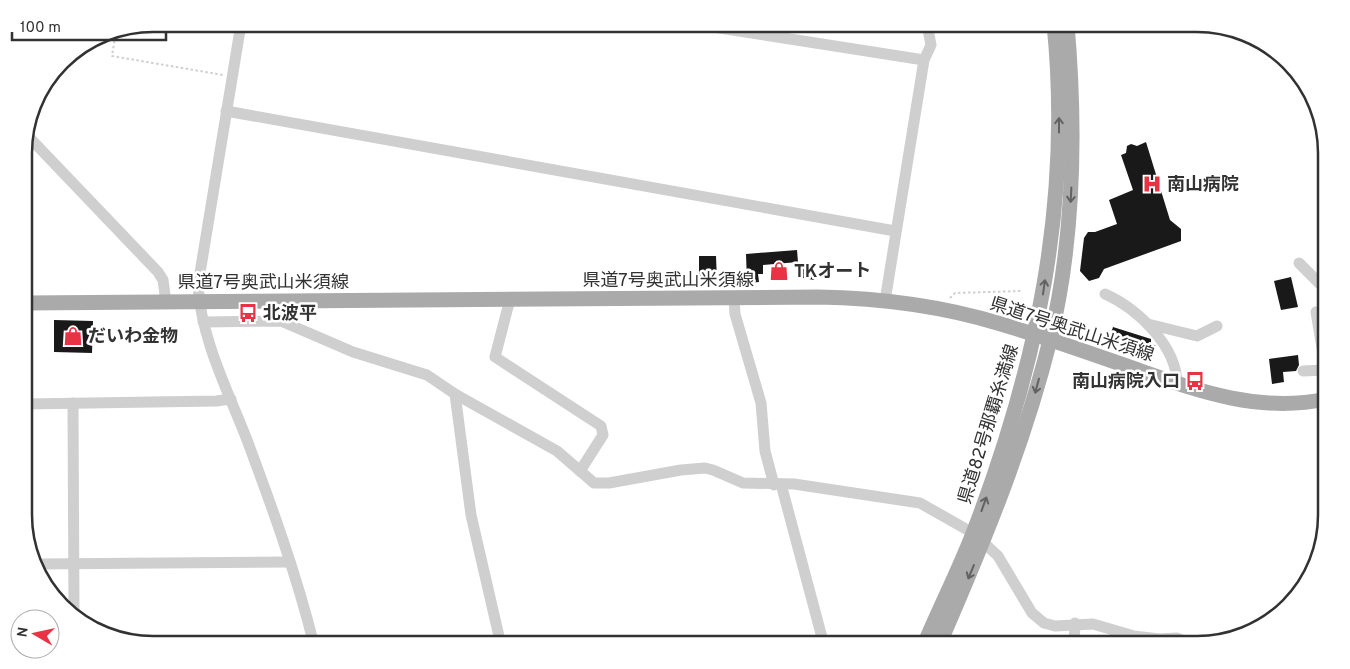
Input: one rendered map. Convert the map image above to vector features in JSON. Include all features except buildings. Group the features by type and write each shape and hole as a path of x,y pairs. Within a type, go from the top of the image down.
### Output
{"main road":[{"name":"県道82号那覇糸満線","path":"942,636 978,538 1035,335 1052,233 1057,173 1059,100 1055,32"},
{"name":"県道82号那覇糸満線","path":"929,636 978,538 1022,437 1050,340 1058,299 1070,200 1072,97 1068,32"},
{"name":"県道7号奥武山米須線","path":"33,303 734,298 834,298 885,301 946,310 1035,335 1212,395 1245,402 1283,404 1318,400"}],"street":[{"path":"748,32 924,60"},
{"path":"885,301 924,60 931,45 929,32"},
{"path":"239,33 198,285 199,302 203,322 290,562 311,636"},
{"path":"226,111 895,231"},
{"path":"33,143 158,272 163,280 166,302"},
{"path":"1299,263 1318,282"},
{"path":"1105,294 1131,308 1148,324 1172,360 1176,371 1177,384"},
{"path":"734,298 735,314 761,403 765,451 777,485 821,636"},
{"path":"510,299 495,357 601,426 603,435 580,471"},
{"path":"1316,312 1318,325"},
{"path":"203,322 282,321 353,352 427,375 456,394 557,451 594,483 602,484 705,468 744,483 794,484 920,503 978,538 998,556 1037,619 1055,626 1075,623 1093,624 1134,636"},
{"path":"1148,324 1198,336 1217,326"},
{"path":"1303,370 1318,371"},
{"path":"456,394 471,515 499,636"},
{"path":"32,404 216,402 231,399"},
{"path":"73,403 74,607"},
{"path":"43,564 290,562"},
{"path":"1074,636 1075,623"}],"path":[{"path":"115,39 112,56 232,77"},
{"path":"946,310 950,298 955,293 1022,290"}],"place":[{"name":"南山病院","path":"1152,184"},
{"name":"TKオート","path":"779,271"},
{"name":"北波平","path":"248,313"},
{"name":"だいわ金物","path":"73,336"},
{"name":"南山病院入口","path":"1195,381"}]}
